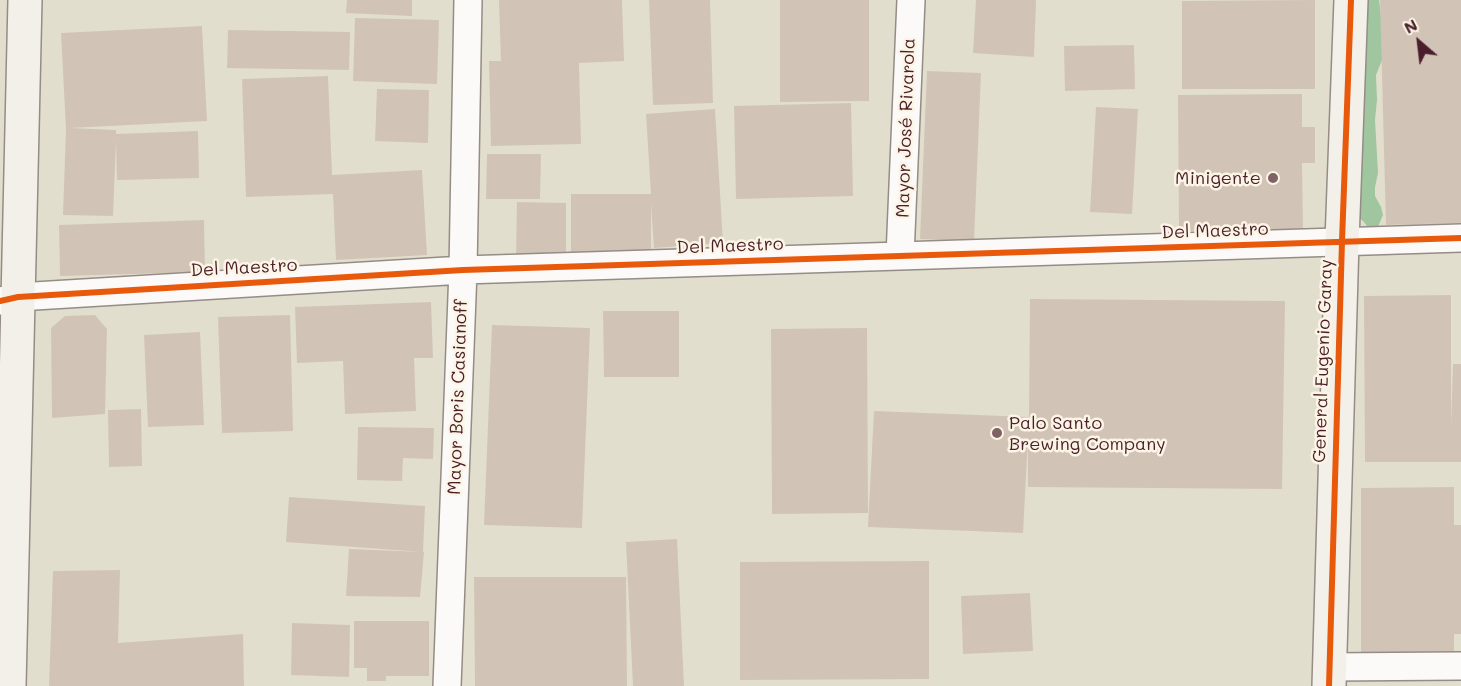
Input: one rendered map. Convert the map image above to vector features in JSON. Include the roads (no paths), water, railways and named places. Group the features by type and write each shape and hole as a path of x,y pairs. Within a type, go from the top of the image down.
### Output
{"main road":[{"path":"9,686 9,299 25,0"},
{"name":"General Eugenio Garay","path":"1329,677 1351,0"}],"street":[{"name":"Mayor Boris Casianoff","path":"447,686 463,270 468,0"},
{"name":"Mayor José Rivarola","path":"900,256 911,0"},
{"name":"Del Maestro","path":"9,299 463,270 1461,238"},
{"path":"1329,677 1461,666"}],"place":[{"name":"Minigente","path":"1273,178"},
{"name":"Palo Santo Brewing Company","path":"997,433"}]}
